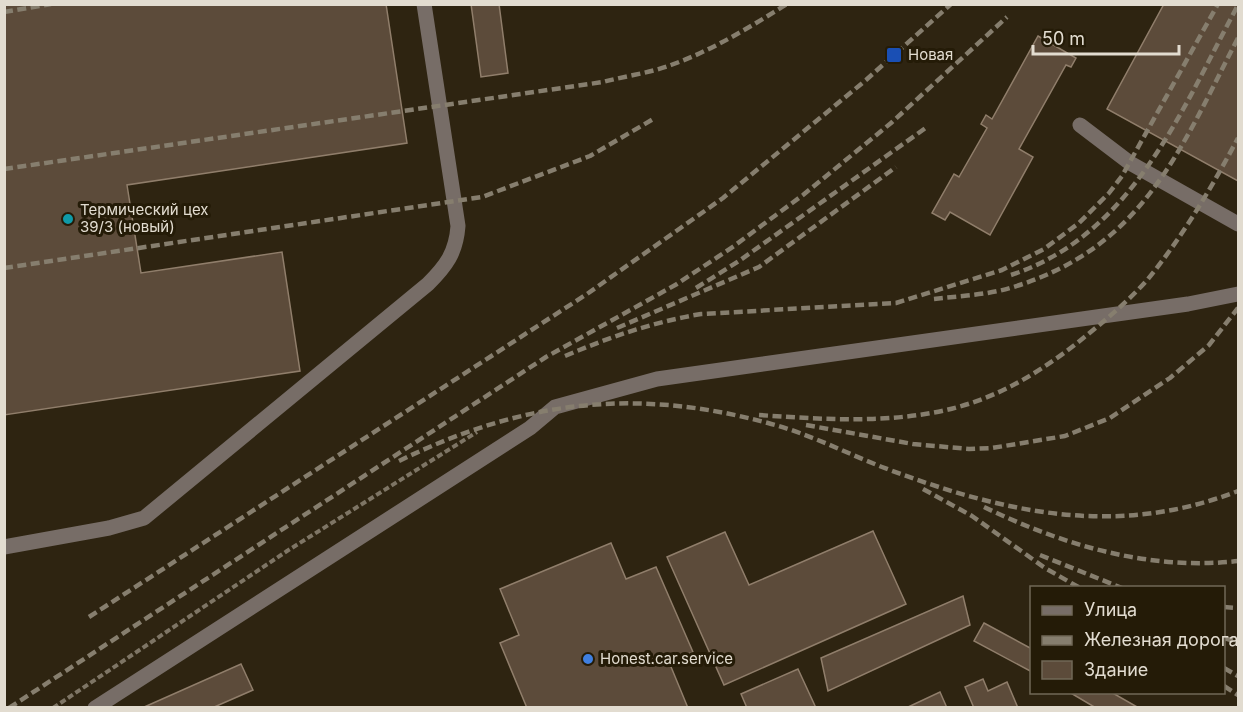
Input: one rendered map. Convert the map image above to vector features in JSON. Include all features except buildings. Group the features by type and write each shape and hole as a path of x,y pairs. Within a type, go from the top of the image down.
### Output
{"lane":[{"path":"4,547 109,528 144,518 428,284 447,265 457,246 459,226 424,4"},
{"path":"1080,125 1130,163 1239,224"},
{"path":"95,708 530,428 555,408 657,379 1188,304 1239,294"}],"path":[{"path":"53,708 287,551 477,432"}],"railway":[{"path":"4,12 51,4"},
{"path":"4,169 603,82 655,70 687,59 731,38 787,4"},
{"path":"89,617 587,294 723,198 866,80 951,4"},
{"path":"565,356 632,331 701,314 896,303 1002,270 1044,249 1079,223 1109,193 1122,176 1218,4"},
{"path":"1011,275 1053,256 1090,231 1122,199 1174,126 1238,5"},
{"path":"9,708 546,357 677,284 734,246 803,195 891,123 1007,17"},
{"path":"934,299 982,294 1010,288 1056,271 1094,248 1125,221 1152,190 1197,119 1238,38"},
{"path":"4,268 482,197 590,156 655,118"},
{"path":"696,288 739,261 927,127"},
{"path":"759,415 845,419 888,418 931,413 978,401 1000,392 1041,369 1079,341 1148,279 1196,211 1238,138"},
{"path":"617,328 759,267 896,167"},
{"path":"806,425 913,444 969,449 992,448 1065,436 1110,418 1170,378 1209,345 1238,308"},
{"path":"399,461 445,441 534,413 579,406 625,403 671,405 719,412 768,423 811,437 926,483 1015,507 1058,514 1103,516 1147,514 1192,506 1238,491"},
{"path":"923,489 972,516 1045,568 1076,586"},
{"path":"984,507 1044,533 1107,552 1172,562 1238,561"},
{"path":"1040,555 1117,586"},
{"path":"1225,607 1238,608"},
{"path":"1225,638 1238,642"},
{"path":"1225,669 1238,676"},
{"path":"1225,687 1238,695"}],"place":[{"name":"Новая","path":"894,55"},
{"name":"Термический цех 39/3 (новый)","path":"68,219"},
{"name":"Honest.car.service","path":"588,659"}]}
